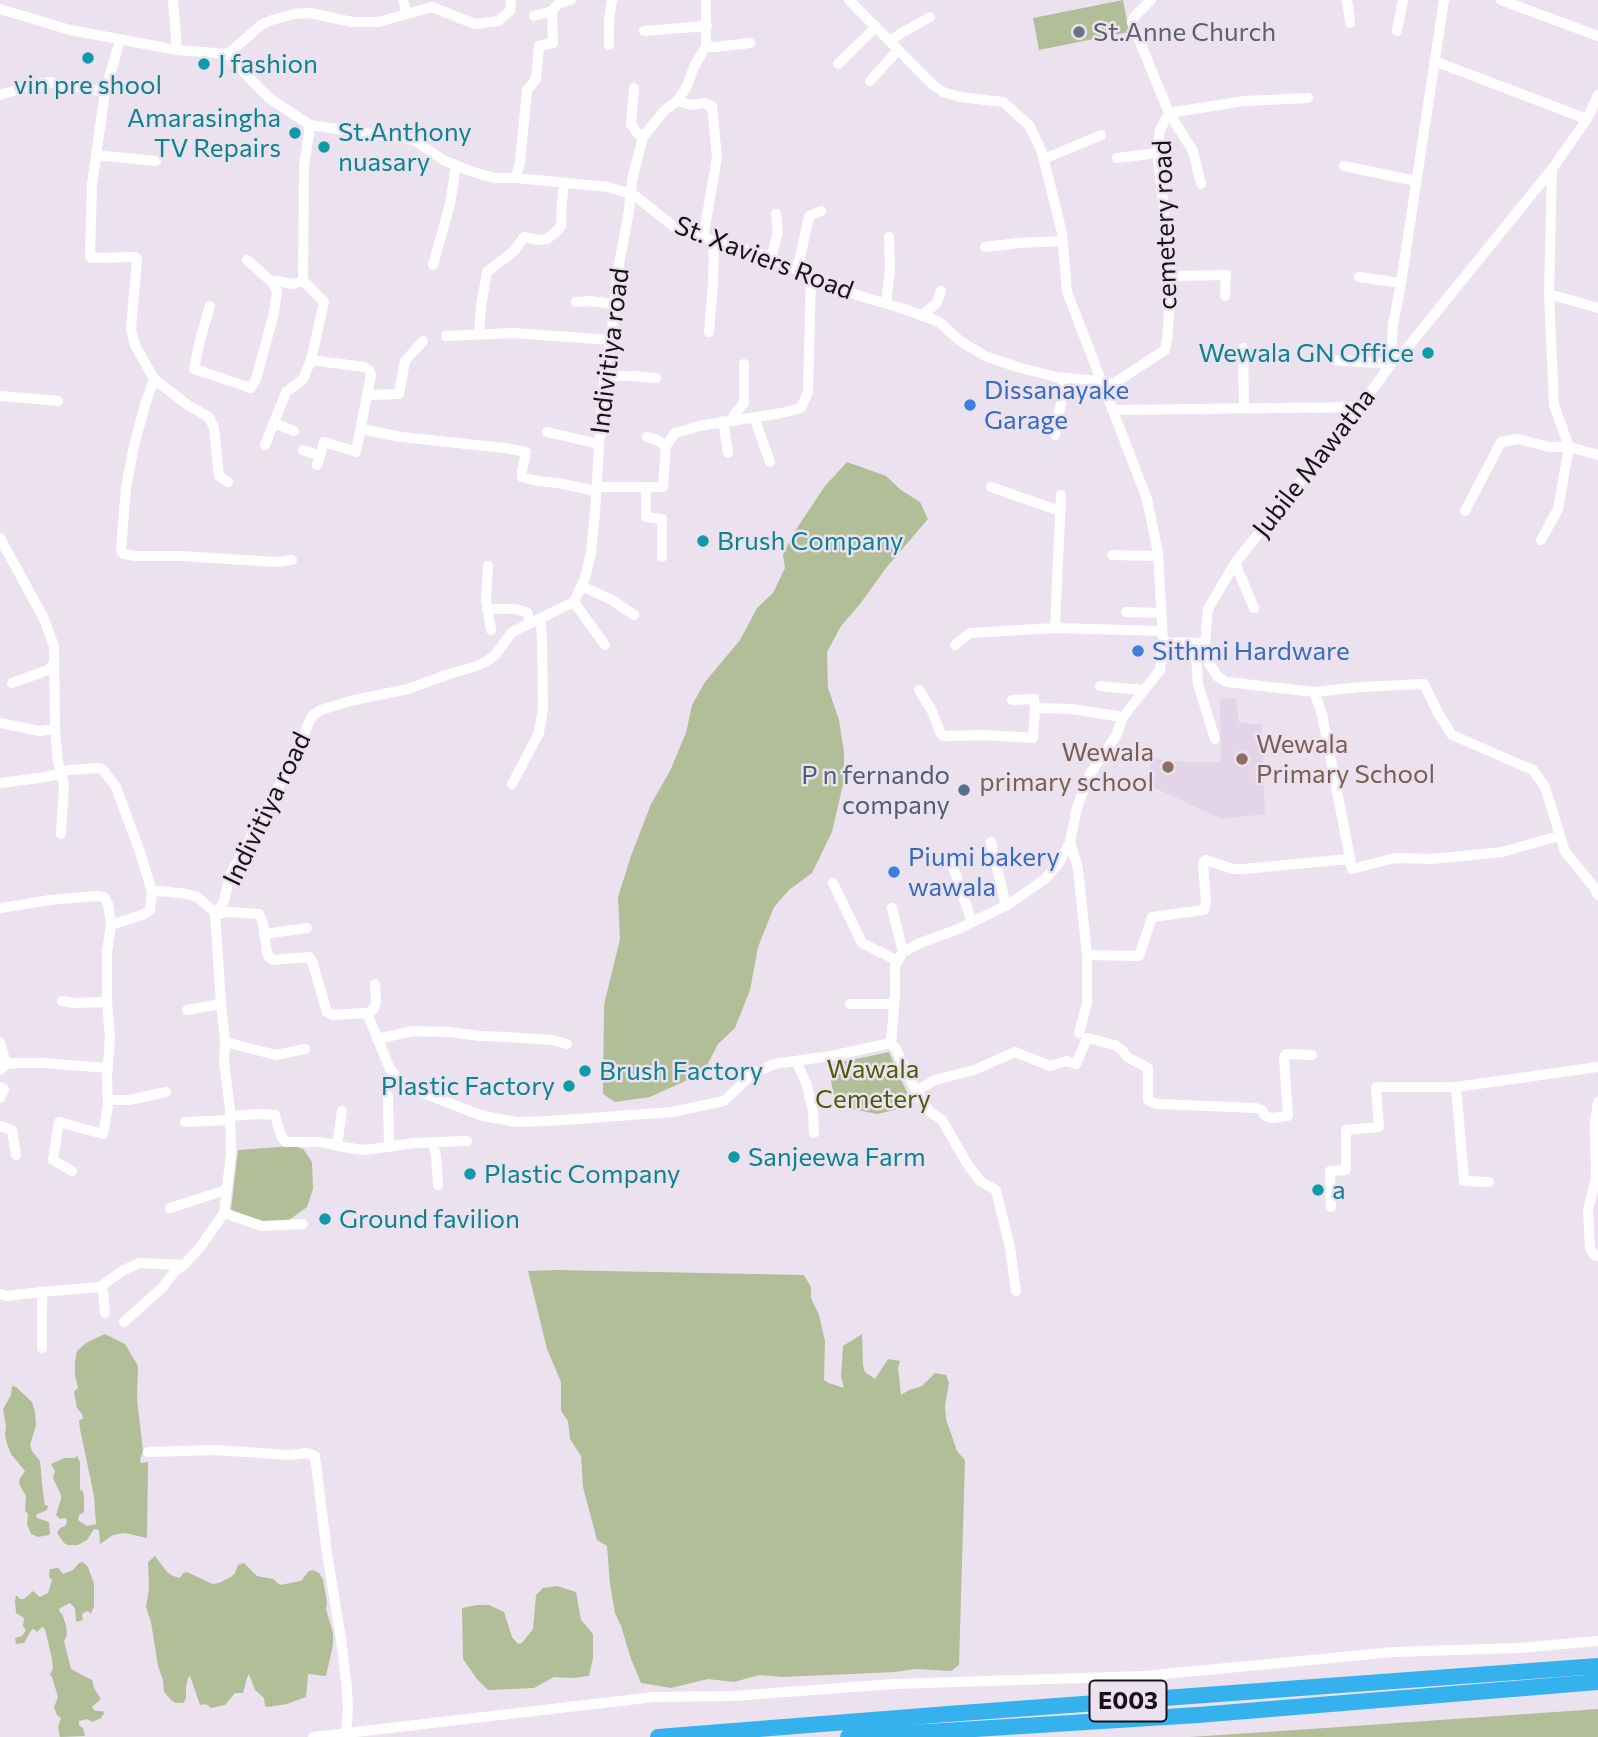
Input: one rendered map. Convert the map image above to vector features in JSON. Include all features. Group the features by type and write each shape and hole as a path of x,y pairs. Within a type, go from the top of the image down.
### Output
{"highway":[{"name":"E003","path":"658,1737 1598,1666"},
{"name":"E003","path":"848,1737 1198,1714 1598,1682"}],"street":[{"path":"173,0 177,50"},
{"path":"403,0 407,14"},
{"path":"0,9 70,30 120,40 177,50 228,54 261,25 294,14 310,13 352,22 377,22 432,7 475,24 498,21 510,11 511,0"},
{"path":"534,16 552,11 559,3 571,0"},
{"path":"609,45 612,0"},
{"name":"Indivitiya road","path":"224,1213 231,1153 230,1118 215,913 223,901 230,875 287,771 312,716 321,710 350,701 408,690 474,667 495,655 512,632 574,602 585,578 591,553 604,376 629,210 629,194 643,137 686,88 706,46 706,0"},
{"path":"849,0 943,92 1003,102 1029,125 1042,152 1063,241 1067,292 1147,499 1158,556 1163,636 1160,670 1123,717 1116,736 1090,774 1077,807 1070,842 1059,863 1045,879 1006,906 956,930 920,943 900,956 895,965 891,1042 929,1111 942,1120 966,1163 980,1181 996,1191 1010,1248 1016,1291"},
{"name":"cemetery road","path":"1100,382 1113,384 1165,350 1167,339 1172,276 1157,152 1160,130 1169,113 1132,22 1151,0"},
{"path":"1347,0 1350,23"},
{"path":"1397,31 1403,0"},
{"path":"1333,360 1392,360 1393,324 1444,0"},
{"path":"1501,0 1598,36"},
{"path":"516,178 527,90 536,79 539,46 553,43 552,11"},
{"path":"870,81 900,34 930,17"},
{"path":"644,31 707,26"},
{"path":"838,64 876,27"},
{"path":"120,40 105,92 96,155 92,184 90,256 137,259 131,329 135,345 154,379 189,406 209,417 214,428 219,476 228,482"},
{"path":"706,46 750,43"},
{"name":"St. Xaviers Road","path":"228,54 269,98 310,125 414,140 443,160 494,178 608,187 634,195 673,226 709,240 771,257 857,295 939,322 960,341 985,356 1063,378 1100,382"},
{"path":"1434,61 1587,119"},
{"path":"0,95 49,82 105,92"},
{"path":"634,88 631,124 643,137"},
{"name":"Jubile Mawatha","path":"1215,739 1198,684 1200,643 1208,609 1235,563 1360,407 1392,360 1402,354 1552,169 1587,119 1598,95"},
{"path":"1201,184 1193,152 1169,113 1244,101 1308,98"},
{"path":"677,101 712,106 717,158 709,240 713,284 709,332"},
{"path":"265,445 286,392 303,379 311,360 324,302 303,279 304,167 310,125"},
{"path":"1044,159 1101,135"},
{"path":"1116,158 1157,152"},
{"path":"96,155 156,161"},
{"path":"433,265 450,204 456,165"},
{"path":"1344,166 1416,181"},
{"path":"1541,540 1558,509 1569,447 1554,405 1549,294 1552,169"},
{"path":"479,334 487,272 514,251 524,237 547,239 557,231 561,226 564,183"},
{"path":"795,269 809,216 821,211"},
{"path":"771,257 778,232 776,214"},
{"path":"886,303 890,237"},
{"path":"985,247 1063,241"},
{"path":"210,306 194,369 251,388 256,379 273,317 277,292 273,283 247,260"},
{"path":"1172,276 1226,275 1225,296"},
{"path":"361,429 401,437 526,452 523,477 537,481 596,489 663,487 666,446 675,433 728,420 801,408 808,392 811,276"},
{"path":"1359,277 1401,283"},
{"path":"273,283 278,281 292,284 303,279"},
{"path":"922,315 936,304 941,291"},
{"path":"1549,294 1598,308"},
{"path":"576,302 615,304"},
{"path":"446,336 514,334 611,340"},
{"path":"367,395 399,394 405,361 423,341"},
{"path":"1242,348 1244,408"},
{"path":"303,450 318,460 324,442 355,452 371,375 364,367 311,360"},
{"path":"728,420 744,403 744,364"},
{"path":"604,376 656,377"},
{"path":"1055,435 1063,378"},
{"path":"154,379 134,446 126,487 122,552 156,557 276,562 292,560"},
{"path":"0,396 58,401"},
{"path":"1112,410 1360,407"},
{"path":"754,417 770,461"},
{"path":"728,420 728,453"},
{"path":"274,423 294,431"},
{"path":"547,432 599,444"},
{"path":"647,437 666,446"},
{"path":"1465,511 1502,442 1518,439 1549,447 1569,447 1598,455"},
{"path":"646,487 646,517 662,519 662,557"},
{"path":"990,487 1060,511"},
{"path":"1055,628 1061,495"},
{"path":"0,538 44,619 54,646 55,729 58,762 64,785 61,834"},
{"path":"1112,555 1158,556"},
{"path":"1235,563 1254,608"},
{"path":"488,566 487,609 491,630"},
{"path":"581,586 612,600 634,615"},
{"path":"574,602 605,645"},
{"path":"487,609 527,612 533,621 541,624 543,708 539,733 512,784"},
{"path":"1126,612 1161,613"},
{"path":"955,645 970,633 1055,628 1163,636 1200,643 1218,677 1227,682 1314,692 1424,684 1452,736 1533,770 1545,787 1565,852 1598,895"},
{"path":"12,683 48,670 54,663"},
{"path":"1100,686 1144,690"},
{"path":"919,690 943,736 1032,738 1034,699 1012,700"},
{"path":"1314,692 1322,714 1352,869 1395,859 1432,859 1502,852 1559,836"},
{"path":"1035,708 1071,709 1123,717"},
{"path":"0,723 39,731 55,729"},
{"path":"0,783 46,777 68,770 100,768 104,771 116,787 152,892 150,910 111,925"},
{"path":"991,842 1006,906"},
{"path":"1070,842 1078,869 1087,955 1087,1003 1079,1033"},
{"path":"950,858 972,922"},
{"path":"1087,955 1139,956 1152,917 1204,910 1206,903 1203,863 1206,860 1233,869 1243,869 1349,859"},
{"path":"833,883 862,943 900,956"},
{"path":"152,892 197,897 215,913 259,914 263,922 267,953 273,960 309,957 327,1012 332,1015 367,1013 373,1010 376,1003 374,984"},
{"path":"0,908 99,896 104,897 108,904 111,925 107,952 109,1100 103,1134 59,1122 53,1160 72,1171"},
{"path":"892,908 900,956"},
{"path":"264,934 307,928"},
{"path":"62,1001 107,1002"},
{"path":"187,1010 221,1004"},
{"path":"850,1004 894,1004"},
{"path":"367,1013 390,1069 400,1081 410,1088 483,1116 516,1122 672,1112 724,1101 752,1074 774,1063 831,1056 891,1042"},
{"path":"377,1039 397,1033 421,1031 567,1044"},
{"path":"916,1091 935,1080 974,1070 1015,1052 1050,1066 1067,1061 1076,1063 1087,1038 1115,1045 1122,1049 1127,1057 1148,1068 1147,1100 1151,1102 1255,1108 1271,1118 1288,1116 1284,1057 1286,1054 1312,1055"},
{"path":"0,1042 3,1067 44,1063 108,1068"},
{"path":"225,1042 275,1055 305,1049"},
{"path":"796,1061 807,1086 813,1112 814,1133"},
{"path":"1331,1207 1331,1171 1346,1170 1346,1130 1378,1127 1376,1087 1456,1087 1598,1067"},
{"path":"0,1087 4,1089 0,1098"},
{"path":"1456,1087 1464,1181 1489,1182"},
{"path":"109,1100 130,1100 166,1092"},
{"path":"388,1096 389,1147"},
{"path":"1598,1102 1595,1122 1596,1178 1588,1210 1590,1248 1594,1255 1598,1256"},
{"path":"337,1145 342,1111"},
{"path":"185,1122 259,1114 275,1115 281,1136 286,1142 320,1142 366,1150 414,1143 467,1141"},
{"path":"0,1126 12,1130 16,1154"},
{"path":"433,1143 438,1185"},
{"path":"170,1208 226,1190"},
{"path":"124,1322 184,1265 224,1213 262,1226 303,1224"},
{"path":"0,1294 6,1296 100,1287 139,1263 184,1265"},
{"path":"100,1287 105,1313"},
{"path":"42,1292 42,1348"},
{"path":"148,1452 216,1450 289,1455 307,1453 315,1456 347,1689 346,1734"},
{"path":"313,1737 654,1697 733,1696 894,1684 1144,1676 1394,1652 1518,1648 1598,1641"}],"shaded area":[{"name":"Wewala Primary School","path":"1236,698 1239,723 1262,724 1265,814 1222,819 1152,787 1149,758 1221,762 1220,699"}],"green space":[{"path":"1123,0 1129,32 1039,50 1033,18"},
{"path":"847,462 886,476 920,502 928,519 841,626 827,652 828,688 839,720 844,752 844,780 832,832 812,873 789,890 774,907 758,947 750,990 735,1028 718,1044 703,1073 650,1097 615,1102 603,1094 604,1005 620,939 618,897 631,856 651,804 670,771 686,733 692,705 705,682 740,640 757,608 773,593 785,568 783,555 793,534 825,486"},
{"name":"Wawala Cemetery","path":"889,1052 910,1099 895,1110 877,1114 836,1106 828,1065"},
{"path":"294,1146 303,1149 312,1162 313,1189 307,1207 289,1220 264,1223 237,1214 231,1209 238,1150"},
{"path":"528,1271 804,1275 811,1287 811,1298 819,1315 825,1341 824,1380 844,1388 841,1377 843,1346 862,1334 865,1372 875,1379 888,1359 900,1361 898,1368 901,1395 922,1386 935,1373 946,1375 949,1383 945,1405 946,1419 957,1451 965,1460 959,1665 951,1671 916,1669 782,1677 759,1675 734,1682 708,1679 671,1688 641,1683 615,1613 607,1546 597,1540 583,1487 581,1456 570,1439 568,1421 561,1411 561,1382 547,1349"},
{"path":"105,1334 125,1344 138,1366 137,1399 143,1451 140,1460 141,1463 148,1462 147,1538 125,1533 113,1535 100,1544 99,1530 94,1529 87,1540 78,1545 68,1545 57,1533 67,1522 66,1518 60,1519 56,1515 61,1495 53,1478 55,1471 51,1464 77,1456 80,1462 80,1490 83,1491 84,1497 84,1512 79,1515 78,1520 87,1526 96,1524 94,1496 80,1429 79,1420 83,1419 77,1408 74,1392 78,1388 75,1362 77,1351 86,1343"},
{"path":"12,1386 32,1402 35,1412 36,1425 30,1445 40,1461 45,1505 48,1506 47,1510 36,1515 37,1518 49,1522 49,1535 38,1537 31,1534 27,1524 28,1514 25,1511 26,1496 19,1484 25,1471 11,1454 7,1444 3,1409 11,1395"},
{"path":"155,1556 173,1576 180,1578 187,1572 212,1584 231,1577 238,1565 244,1563 257,1576 273,1579 280,1585 301,1581 309,1571 319,1573 323,1579 326,1609 333,1633 326,1676 308,1674 306,1697 268,1707 265,1706 264,1698 255,1690 249,1674 243,1693 235,1693 225,1705 211,1708 206,1704 200,1705 190,1676 186,1686 186,1699 183,1703 172,1701 164,1692 146,1607 149,1588 148,1562"},
{"path":"83,1562 88,1567 94,1584 94,1606 91,1614 88,1611 83,1613 83,1620 76,1622 75,1608 70,1603 59,1611 66,1625 67,1635 64,1641 71,1669 92,1680 101,1699 92,1707 95,1711 104,1713 101,1718 92,1722 87,1719 79,1721 85,1736 60,1737 58,1727 61,1718 54,1707 58,1697 50,1675 53,1668 45,1629 42,1627 37,1632 32,1629 24,1643 16,1644 15,1638 22,1636 26,1630 23,1626 24,1618 16,1613 15,1601 16,1595 24,1599 33,1591 40,1597 48,1593 52,1580 49,1577 50,1569 58,1568 63,1574"},
{"path":"557,1586 576,1592 581,1620 593,1634 593,1658 589,1676 554,1677 534,1688 488,1690 463,1659 462,1608 489,1605 504,1612 512,1637 518,1644 522,1643 533,1629 536,1595 543,1588"},
{"path":"1598,1709 1598,1737 1190,1737 1311,1729"}],"place":[{"name":"St.Anne Church","path":"1079,32"},
{"name":"vin pre shool","path":"88,58"},
{"name":"J fashion","path":"204,64"},
{"name":"Amarasingha TV Repairs","path":"295,133"},
{"name":"St.Anthony nuasary","path":"324,147"},
{"name":"Wewala GN Office","path":"1428,353"},
{"name":"Dissanayake Garage","path":"970,405"},
{"name":"Brush Company","path":"703,541"},
{"name":"Sithmi Hardware","path":"1138,651"},
{"name":"Wewala Primary School","path":"1242,759"},
{"name":"Wewala primary school","path":"1168,767"},
{"name":"P n fernando company","path":"964,790"},
{"name":"Piumi bakery wawala","path":"894,872"},
{"name":"Brush Factory","path":"585,1071"},
{"name":"Plastic Factory","path":"569,1086"},
{"name":"Sanjeewa Farm","path":"734,1157"},
{"name":"Plastic Company","path":"470,1174"},
{"name":"a","path":"1318,1190"},
{"name":"Ground favilion","path":"325,1219"}]}
